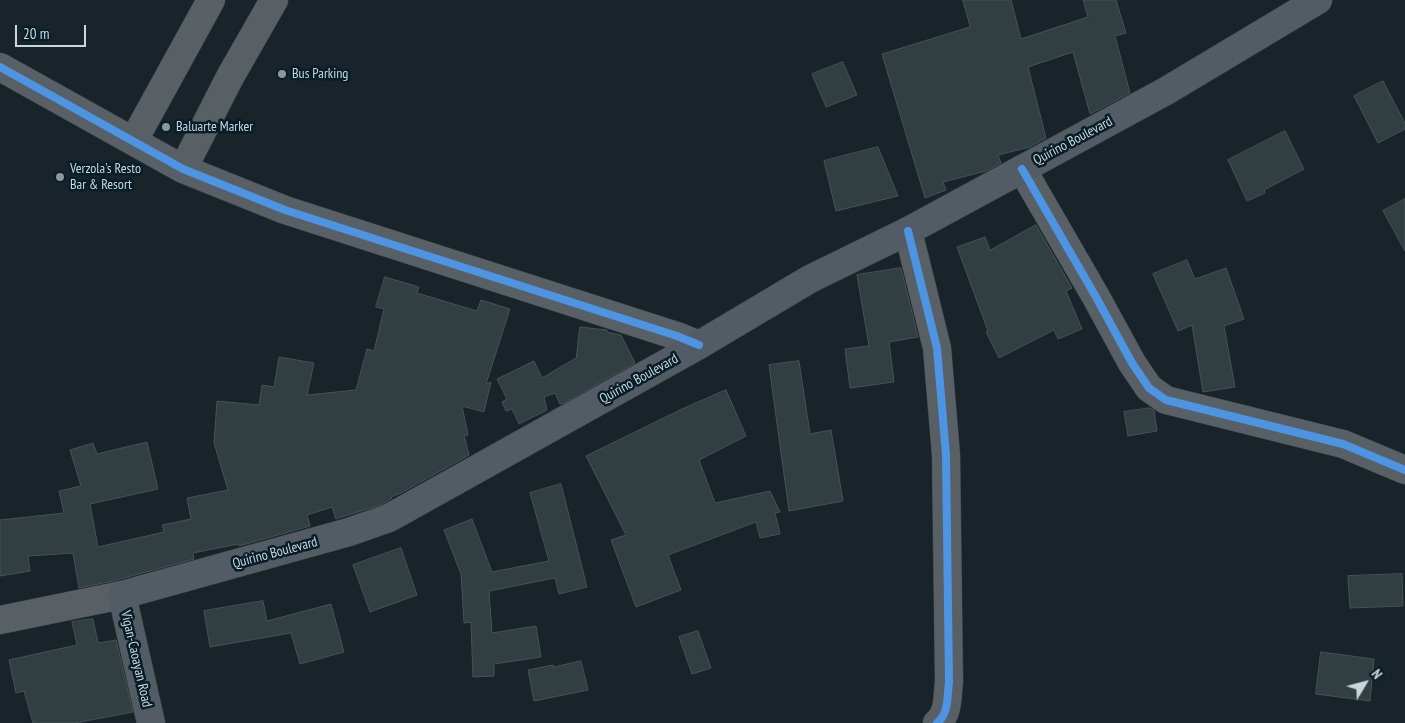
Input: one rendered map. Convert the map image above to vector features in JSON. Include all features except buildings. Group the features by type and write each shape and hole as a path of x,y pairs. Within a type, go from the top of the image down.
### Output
{"main road":[{"name":"Quirino Boulevard","path":"122,595 349,532 389,518 700,345 810,280 908,231 1166,91 1318,0"},
{"name":"Vigan-Caoayan Road","path":"122,595 151,723"}],"street":[{"path":"134,140 212,0"},
{"path":"183,169 230,77 274,0"},
{"path":"0,67 183,169 285,210 700,345"},
{"path":"1022,169 1096,297 1132,364 1149,388 1166,400 1344,444 1405,470"},
{"path":"908,231 936,348 946,455 949,682 943,717 937,723"},
{"name":"Quirino Boulevard","path":"0,620 122,595"}],"cycle path":[{"path":"0,67 183,169 285,210 677,336 699,345"},
{"path":"1022,169 1132,363 1149,388 1166,400 1343,444 1405,470"},
{"path":"908,231 937,348 946,455 949,682 946,710 937,723"}],"place":[{"name":"Bus Parking","path":"282,74"},
{"name":"Baluarte Marker","path":"166,127"},
{"name":"Verzola's Resto Bar & Resort","path":"60,177"}]}
